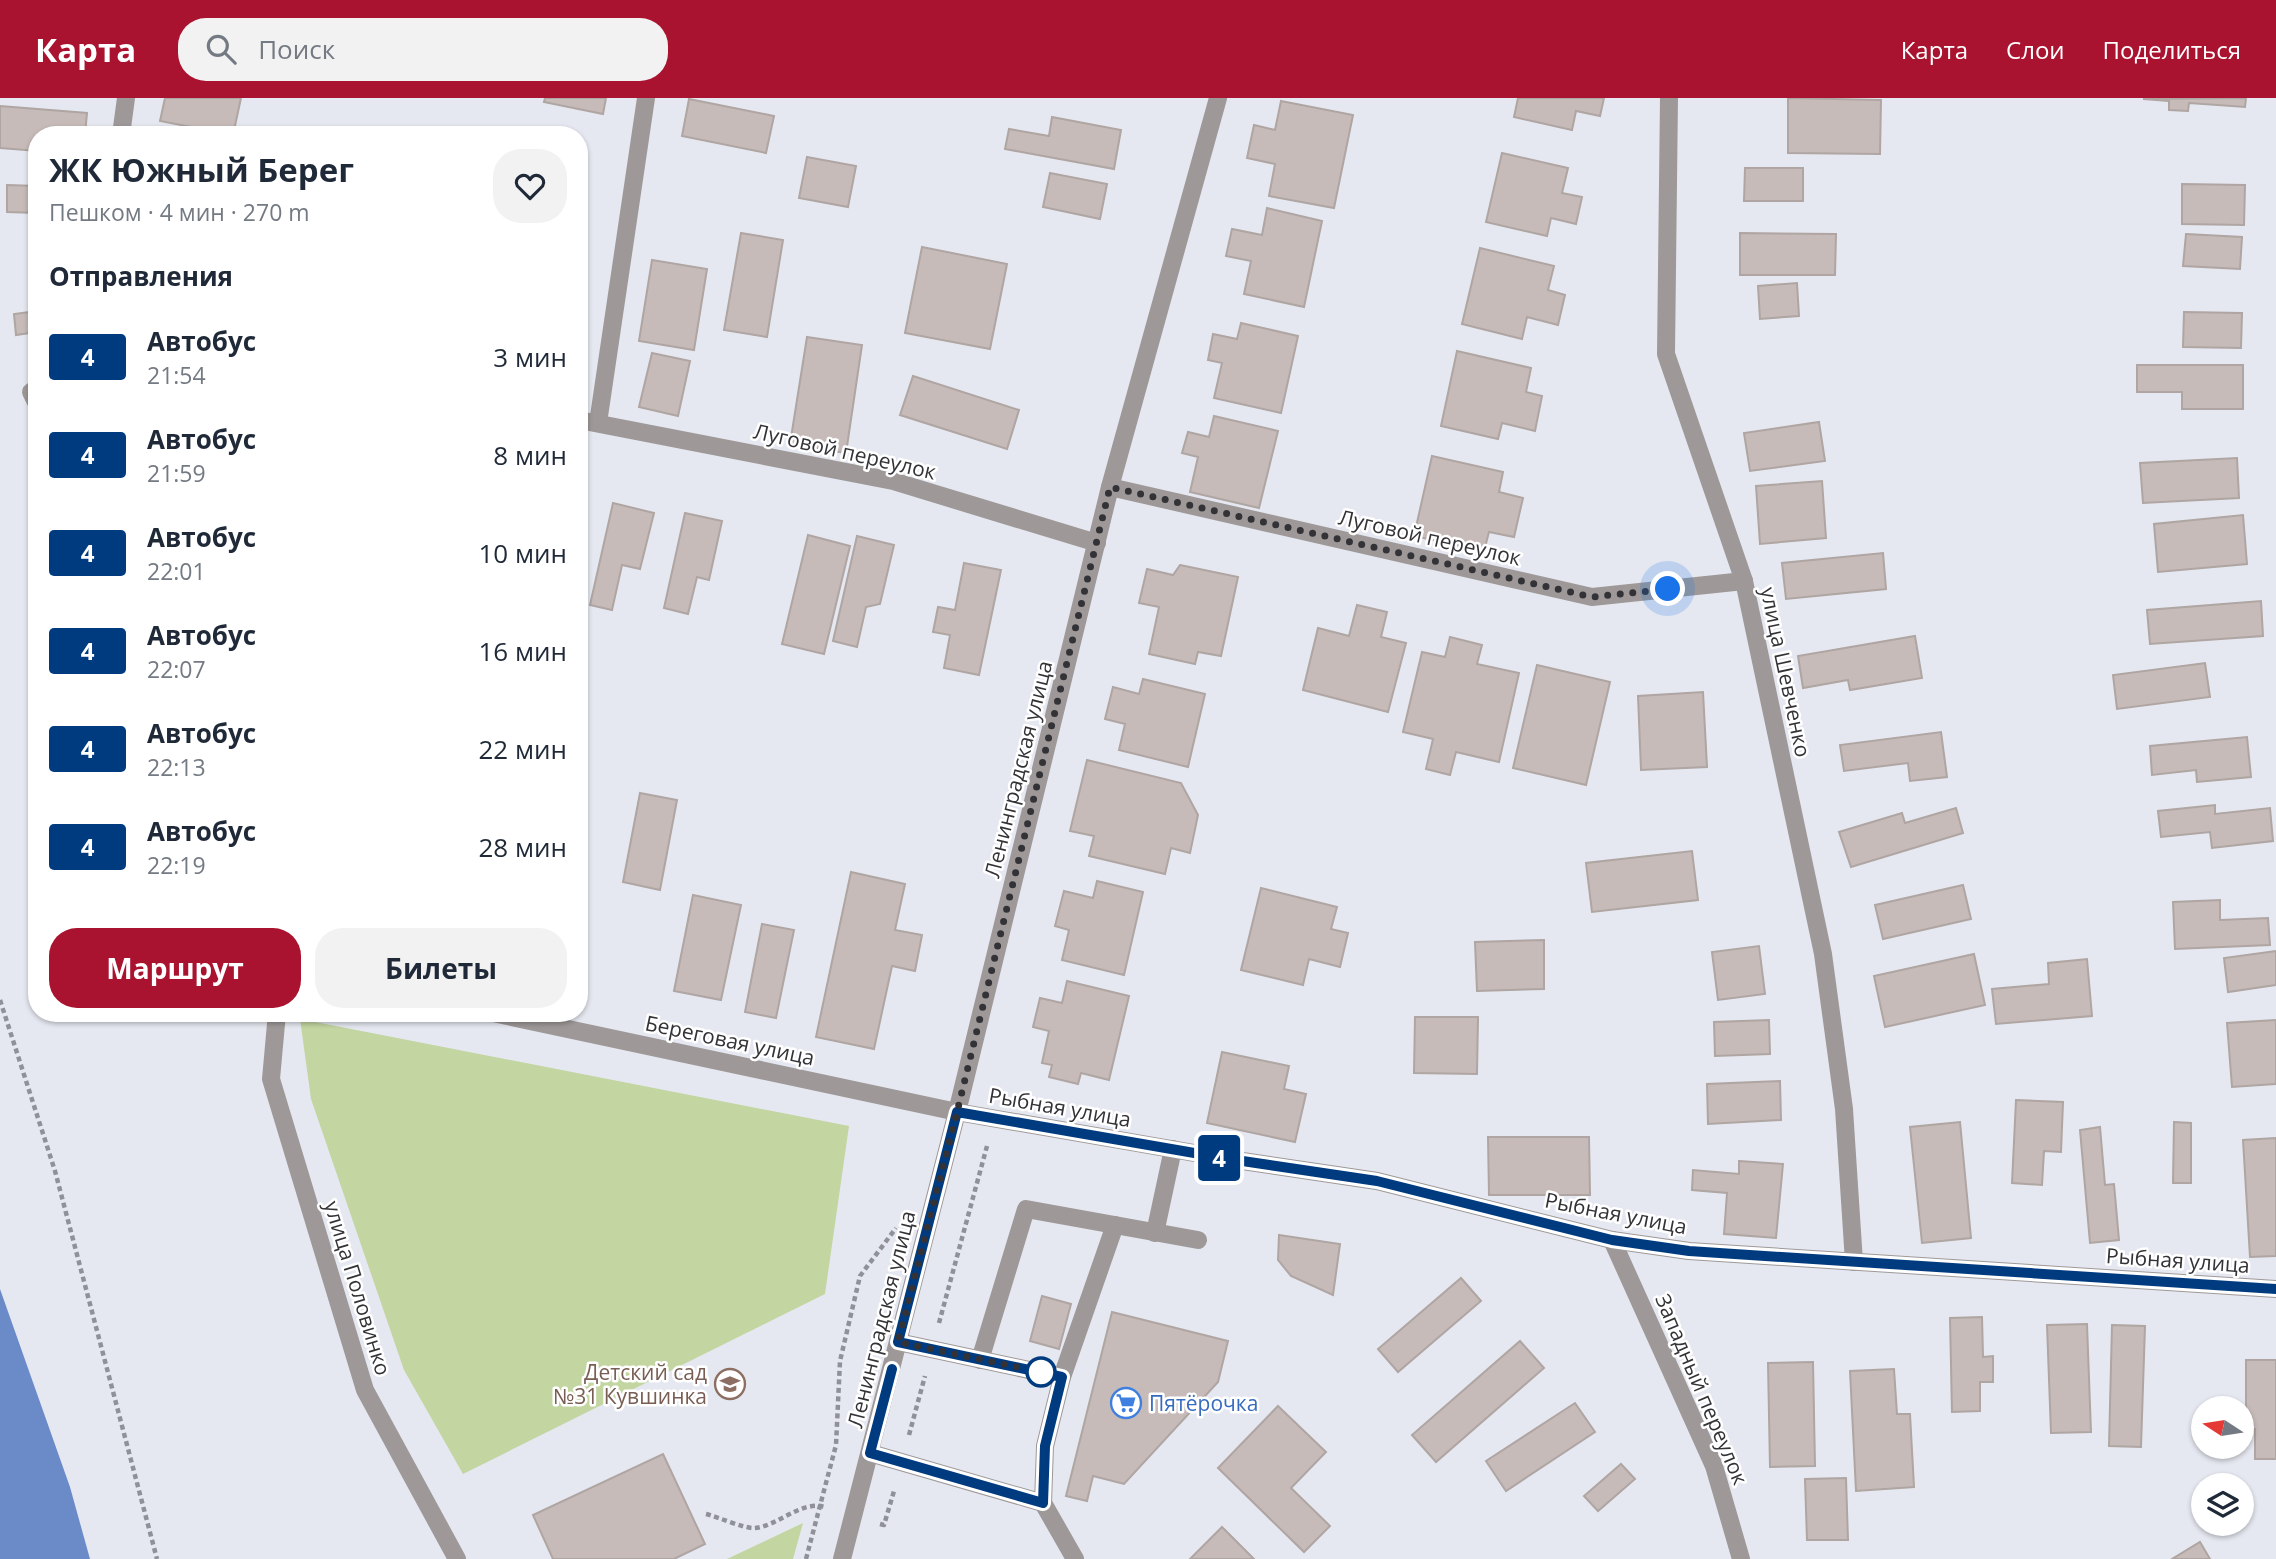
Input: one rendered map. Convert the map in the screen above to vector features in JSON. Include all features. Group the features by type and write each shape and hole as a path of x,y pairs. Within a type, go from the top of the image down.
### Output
{"street":[{"path":"122,126 126,98"},
{"path":"598,423 646,98"},
{"name":"Ленинградская улица","path":"842,1559 957,1112 1110,487 1218,98"},
{"name":"улица Шевченко","path":"1670,98 1665,354 1744,581 1823,954 1844,1110 1854,1262"},
{"name":"Луговой переулок","path":"588,421 893,481 1097,543"},
{"name":"Луговой переулок","path":"1110,487 1592,597 1744,581"},
{"name":"улица Половинко","path":"276,1022 271,1079 365,1390 457,1559"},
{"name":"Береговая улица","path":"536,1022 957,1112"},
{"name":"Рыбная улица","path":"957,1112 1377,1181 1612,1240 1689,1251 2276,1289"},
{"path":"1155,1233 1174,1149"},
{"path":"980,1360 1026,1209 1198,1240"},
{"path":"1075,1559 1043,1503 1045,1446 1062,1377 1115,1225"},
{"name":"Западный переулок","path":"1612,1240 1714,1466 1741,1559"},
{"path":"898,1342 1062,1377"},
{"name":"Ленинградская улица","path":"870,1453 1043,1503"}],"path":[{"path":"0,1000 55,1171 157,1559"},
{"path":"806,1559 836,1445 840,1361 860,1276 902,1219"}],"green space":[{"path":"300,1022 315,1022 849,1126 825,1294 463,1474 404,1370 311,1099"},
{"path":"803,1523 793,1559 727,1559"}],"water":[{"path":"0,1289 70,1487 90,1559 0,1559"}],"building":[{"path":"165,98 241,98 235,126 186,126 160,121"},
{"path":"545,98 606,98 603,114 544,102"},
{"path":"1518,98 1604,98 1600,116 1576,111 1572,130 1514,117"},
{"path":"1788,98 1881,100 1880,154 1788,153"},
{"path":"2246,98 2245,107 2189,103 2188,111 2169,110 2169,101 2143,99"},
{"path":"689,99 774,116 766,153 682,136"},
{"path":"1281,101 1353,115 1334,208 1269,196 1275,164 1247,158 1254,125 1275,130"},
{"path":"0,106 87,113 86,126 28,126 28,150 0,148"},
{"path":"1052,117 1121,130 1114,169 1005,149 1009,129 1049,136"},
{"path":"1502,153 1568,168 1562,193 1582,197 1576,224 1551,218 1547,236 1486,222"},
{"path":"807,157 856,166 848,207 799,198"},
{"path":"1745,168 1803,168 1803,201 1744,201"},
{"path":"1050,173 1107,184 1100,219 1043,207"},
{"path":"2182,184 2245,185 2244,225 2182,224"},
{"path":"7,185 28,186 28,213 7,212"},
{"path":"1267,208 1322,221 1304,307 1244,294 1251,261 1226,256 1232,229 1262,235"},
{"path":"741,233 783,240 767,337 724,330"},
{"path":"1740,233 1836,234 1835,275 1740,275"},
{"path":"2186,234 2242,237 2240,269 2183,266"},
{"path":"922,247 1007,264 990,349 905,333"},
{"path":"1480,248 1554,266 1548,290 1565,295 1558,325 1527,317 1522,339 1462,324"},
{"path":"652,260 707,269 694,350 639,341"},
{"path":"1797,283 1799,316 1760,319 1758,286"},
{"path":"28,312 28,333 16,335 14,314"},
{"path":"2184,312 2242,313 2241,348 2183,347"},
{"path":"1241,323 1298,336 1281,413 1214,398 1222,363 1208,360 1213,334 1237,339"},
{"path":"807,337 862,345 846,453 790,444"},
{"path":"1457,351 1531,368 1526,392 1542,396 1535,431 1502,423 1498,439 1441,426"},
{"path":"652,353 690,361 678,416 639,407"},
{"path":"2137,365 2243,365 2243,409 2182,409 2182,392 2137,392"},
{"path":"913,376 1019,410 1007,449 900,415"},
{"path":"1214,416 1278,431 1259,508 1190,492 1198,457 1182,453 1188,432 1209,437"},
{"path":"1819,422 1825,461 1750,471 1744,433"},
{"path":"1432,456 1503,472 1499,492 1523,498 1514,537 1489,532 1484,551 1414,536"},
{"path":"2237,458 2239,498 2143,503 2140,463"},
{"path":"1822,481 1826,538 1760,544 1756,486"},
{"path":"613,503 654,513 640,569 622,565 612,610 590,605"},
{"path":"685,513 722,521 709,580 697,577 688,614 664,608"},
{"path":"2243,515 2247,564 2158,572 2154,524"},
{"path":"808,535 850,546 824,654 782,644"},
{"path":"857,536 894,545 880,604 866,607 857,647 833,641"},
{"path":"1883,553 1886,589 1786,599 1782,563"},
{"path":"964,563 1001,570 979,675 944,668 950,635 933,632 938,607 955,610"},
{"path":"1180,565 1238,577 1221,656 1198,652 1195,664 1149,654 1159,607 1139,603 1147,569 1173,575"},
{"path":"2261,601 2263,636 2150,644 2147,610"},
{"path":"1357,605 1387,612 1381,637 1406,643 1388,712 1303,690 1318,628 1349,636"},
{"path":"1915,636 1922,678 1850,690 1848,680 1803,688 1798,656"},
{"path":"1450,637 1482,645 1477,664 1519,673 1499,762 1456,752 1450,775 1426,769 1433,739 1403,732 1422,652 1445,657"},
{"path":"2205,663 2210,697 2117,709 2113,675"},
{"path":"1537,665 1610,682 1586,785 1513,768"},
{"path":"1143,679 1205,694 1188,767 1119,750 1125,724 1105,719 1113,687 1139,694"},
{"path":"1703,692 1707,767 1641,770 1638,696"},
{"path":"1941,732 1947,777 1910,781 1908,763 1844,771 1840,745"},
{"path":"2247,737 2251,777 2197,782 2196,770 2152,775 2150,746"},
{"path":"1087,760 1181,783 1198,815 1190,853 1171,848 1165,874 1089,856 1094,836 1070,831"},
{"path":"640,793 677,800 660,890 623,882"},
{"path":"2215,805 2215,814 2270,808 2273,841 2212,848 2210,832 2161,837 2158,811"},
{"path":"1956,808 1963,833 1851,867 1839,832 1902,813 1905,823"},
{"path":"1692,851 1698,900 1592,912 1586,863"},
{"path":"851,872 905,884 895,930 922,935 915,971 892,966 874,1049 816,1037"},
{"path":"1097,881 1143,892 1124,975 1062,960 1069,930 1055,926 1064,891 1093,898"},
{"path":"1963,885 1971,919 1883,939 1875,905"},
{"path":"1261,888 1337,907 1331,929 1348,933 1340,967 1309,959 1303,985 1241,970"},
{"path":"693,895 741,905 721,1000 674,991"},
{"path":"2220,900 2220,920 2268,918 2270,945 2175,949 2173,902"},
{"path":"762,924 794,930 776,1018 745,1012"},
{"path":"1544,940 1544,989 1477,991 1475,942"},
{"path":"1759,946 1765,994 1718,1000 1712,952"},
{"path":"2276,951 2276,985 2228,992 2224,958"},
{"path":"1974,954 1985,1005 1885,1027 1874,976"},
{"path":"2087,959 2092,1016 1996,1024 1992,989 2049,984 2048,963"},
{"path":"1067,981 1129,996 1109,1080 1081,1073 1078,1084 1049,1077 1052,1065 1042,1063 1049,1031 1033,1027 1040,998 1062,1003"},
{"path":"1415,1017 1478,1017 1477,1074 1414,1073"},
{"path":"1769,1020 1770,1054 1715,1056 1714,1022"},
{"path":"2276,1020 2276,1084 2232,1087 2227,1023"},
{"path":"1222,1052 1289,1066 1284,1089 1306,1094 1295,1142 1207,1123"},
{"path":"1780,1081 1781,1120 1708,1124 1707,1084"},
{"path":"2016,1100 2063,1102 2061,1152 2044,1151 2042,1185 2012,1183"},
{"path":"1960,1122 1971,1238 1922,1243 1910,1127"},
{"path":"2174,1122 2191,1123 2191,1183 2173,1183"},
{"path":"2100,1127 2105,1185 2114,1184 2119,1240 2090,1243 2080,1130"},
{"path":"1488,1137 1589,1137 1590,1195 1489,1195"},
{"path":"2276,1138 2276,1256 2250,1257 2243,1140"},
{"path":"1739,1161 1783,1164 1776,1238 1724,1234 1727,1193 1692,1190 1693,1170 1739,1174"},
{"path":"1279,1235 1340,1244 1333,1295 1291,1276 1278,1260"},
{"path":"1461,1278 1481,1301 1398,1372 1378,1349"},
{"path":"1042,1296 1071,1304 1059,1349 1030,1341"},
{"path":"1112,1312 1228,1341 1218,1382 1124,1484 1093,1476 1087,1501 1066,1496"},
{"path":"1982,1317 1983,1357 1993,1356 1993,1382 1980,1382 1980,1411 1952,1412 1950,1318"},
{"path":"2087,1324 2091,1432 2051,1433 2047,1325"},
{"path":"2112,1325 2145,1326 2141,1447 2109,1446"},
{"path":"1520,1341 1544,1368 1436,1462 1412,1435"},
{"path":"2246,1360 2276,1360 2276,1459 2255,1459 2254,1396 2246,1396"},
{"path":"1813,1362 1815,1466 1770,1467 1768,1363"},
{"path":"1894,1369 1897,1414 1910,1414 1914,1487 1856,1491 1850,1371"},
{"path":"1575,1403 1595,1432 1506,1491 1486,1461"},
{"path":"1278,1406 1326,1452 1291,1488 1330,1526 1304,1552 1218,1468"},
{"path":"663,1454 705,1544 674,1559 553,1559 533,1515"},
{"path":"1621,1464 1635,1479 1598,1511 1584,1496"},
{"path":"1846,1478 1848,1540 1807,1540 1805,1479"},
{"path":"1222,1527 1254,1559 1190,1559"},
{"path":"2200,1542 2210,1559 2172,1559"}],"bus line":[{"name":"4","path":"892,1369 870,1453 1043,1503 1045,1446 1062,1377 898,1342 957,1112 1229,1159 1377,1181 1612,1240 1689,1251 2276,1289"}],"place":[{"name":"Детский сад №31 Кувшинка","path":"730,1384"},
{"name":"Пятёрочка","path":"1126,1403"}],"route":[{"path":"1041,1372 898,1342 1110,487 1592,597 1668,589"}]}
